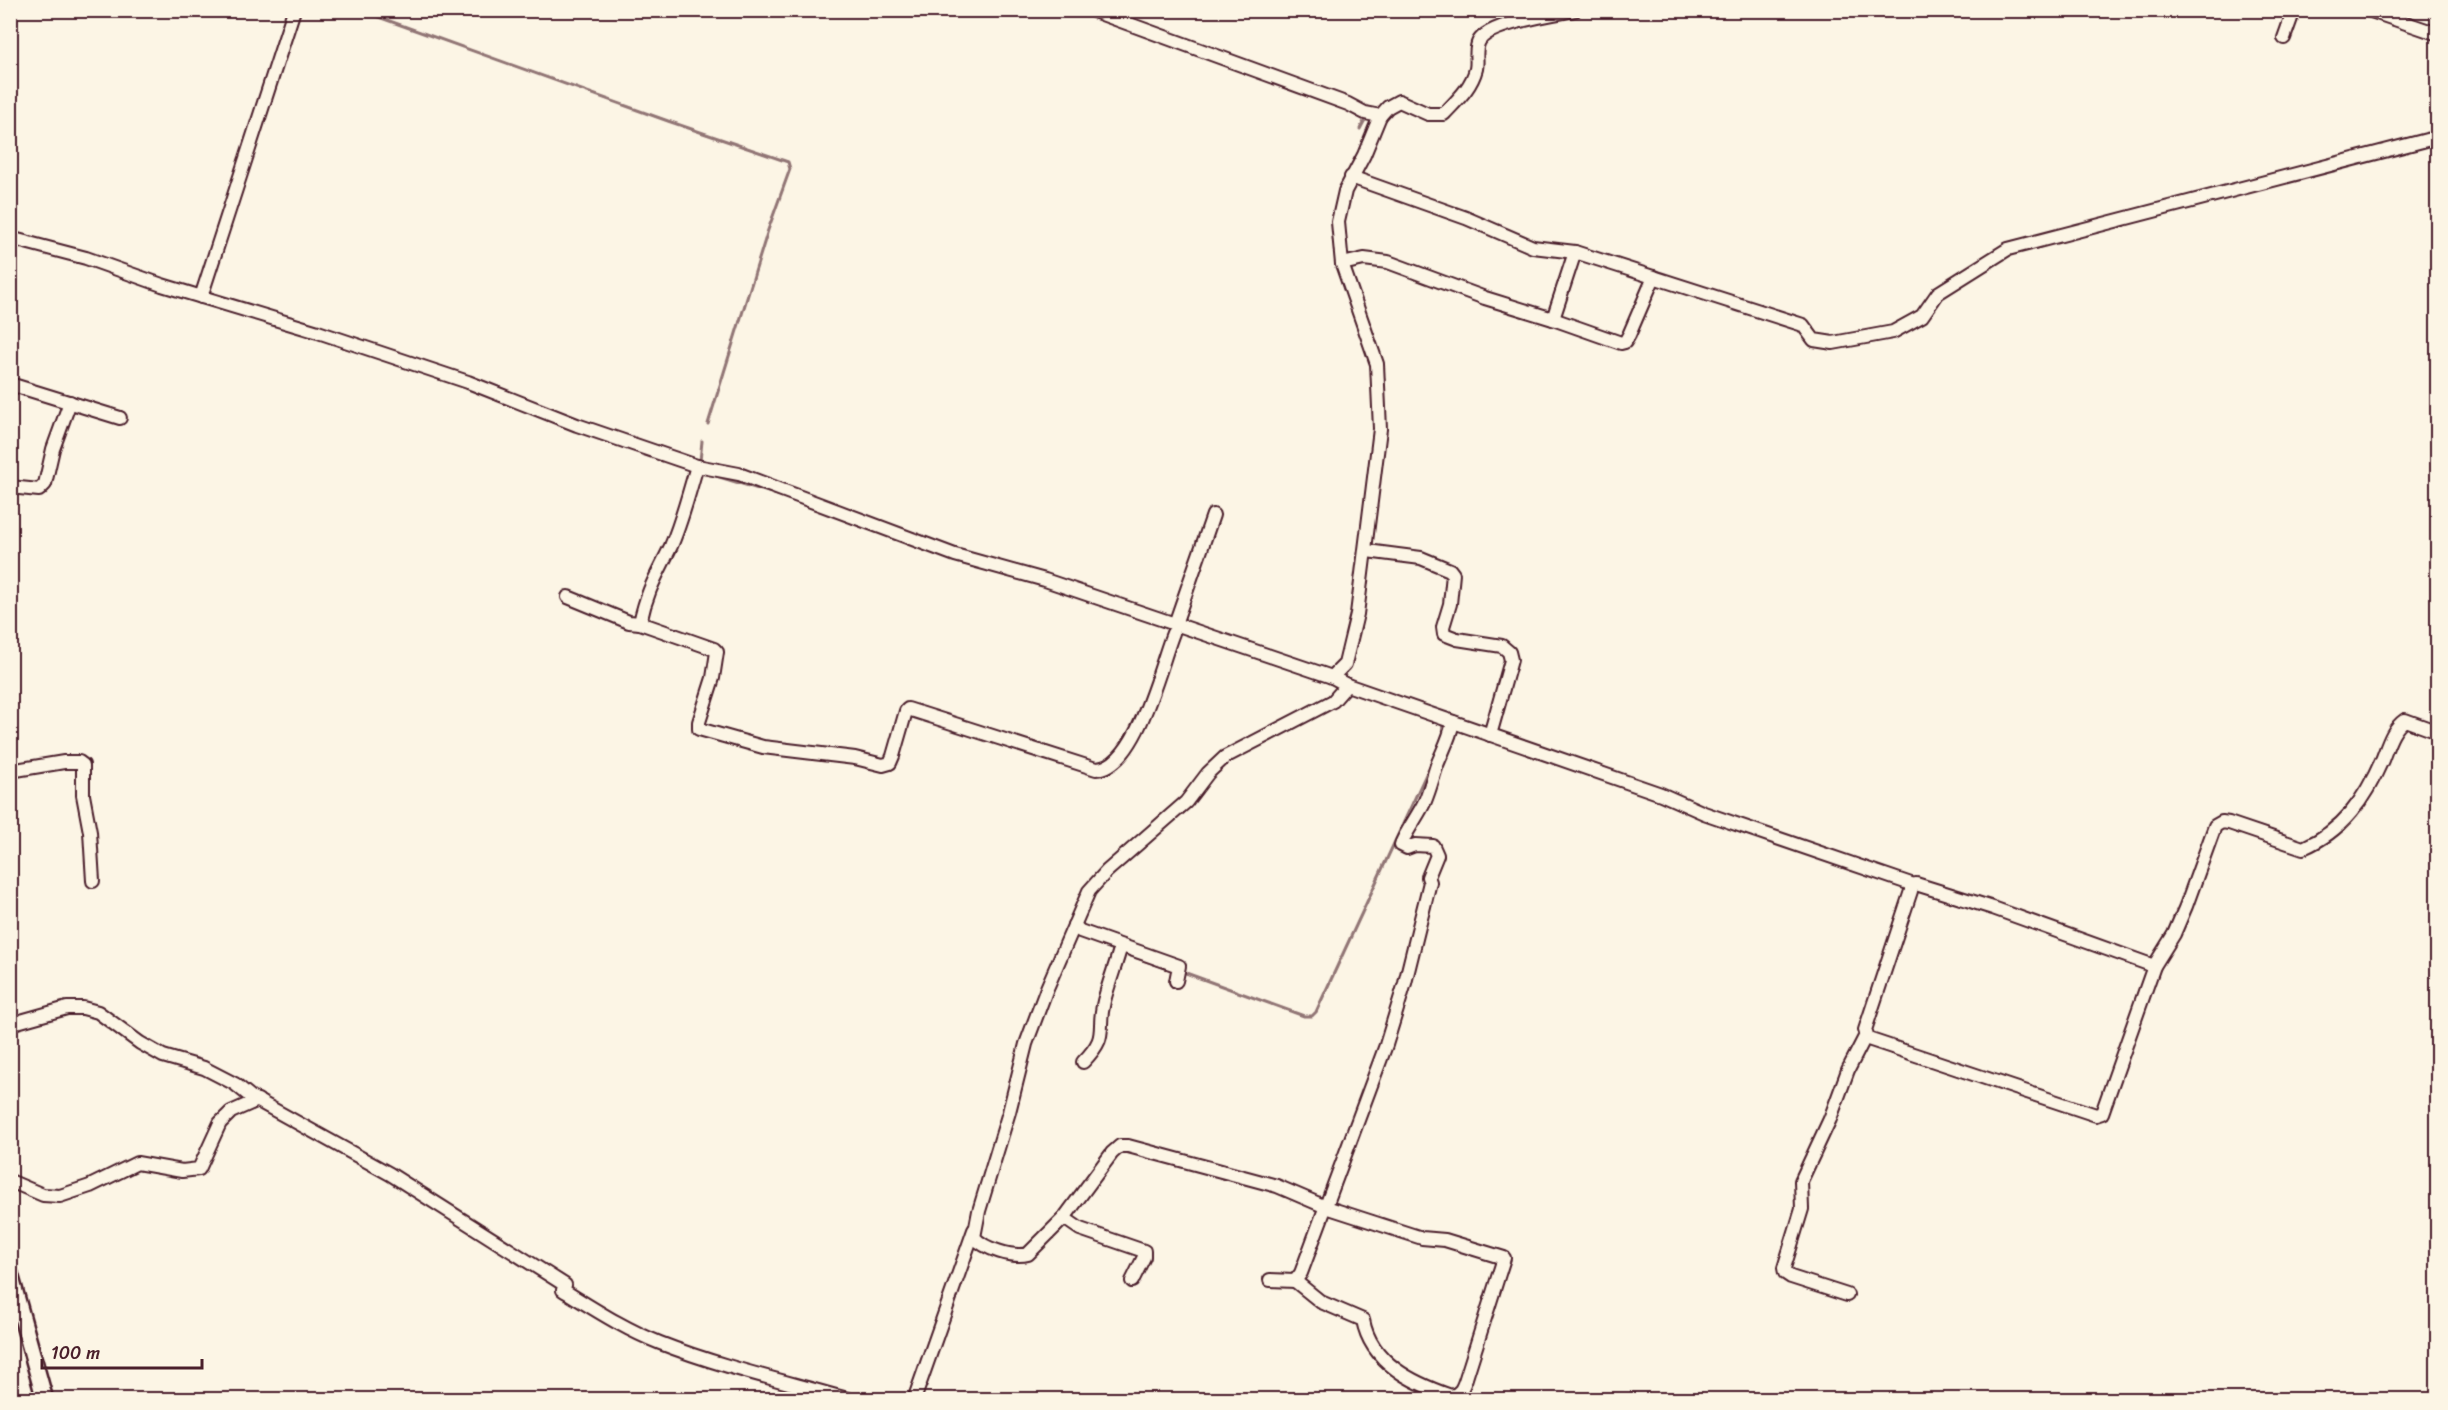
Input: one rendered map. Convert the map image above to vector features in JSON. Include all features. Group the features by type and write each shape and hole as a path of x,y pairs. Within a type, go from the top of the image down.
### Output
{"street":[{"path":"201,297 294,10"},
{"path":"1091,10 1338,100 1365,113 1380,116"},
{"path":"1332,677 1346,664 1357,614 1367,552 1380,429 1377,363 1342,264 1338,222 1345,191 1364,155 1380,116 1388,107 1399,101 1428,114 1444,114 1466,93 1476,68 1479,40 1493,30 1575,10"},
{"path":"2284,38 2294,10"},
{"path":"2368,10 2438,34"},
{"path":"1351,177 1466,218 1533,247 1575,252 1803,325 1808,334 1822,343 1847,341 1893,332 1922,316 1938,293 2008,249 2438,137"},
{"path":"10,238 86,258 468,382 577,425 697,466 739,474 955,555 1045,580 1174,628 1332,677 1347,685 1661,794 1704,813 1911,884 1911,888"},
{"path":"1553,319 1575,252"},
{"path":"1342,264 1364,259 1388,262 1485,298 1621,343 1625,342 1654,277"},
{"path":"10,384 120,418"},
{"path":"10,488 39,490 45,484 53,449 70,402"},
{"path":"640,623 651,584 672,544 697,466"},
{"path":"568,597 629,622 640,623 717,652 699,729 763,747 855,758 883,765 890,763 908,709 1096,769 1104,768 1128,749 1137,732 1213,515"},
{"path":"1367,552 1421,558 1450,570 1453,574 1450,604 1443,627 1444,634 1457,639 1502,646 1509,652 1511,660 1490,735"},
{"path":"914,1400 975,1226 1010,1112 1026,1044 1047,988 1089,891 1107,871 1186,801 1208,773 1225,757 1333,701 1347,685"},
{"path":"2154,966 1993,908 1916,884 1911,888 1865,1030 1866,1035 1868,1039 2096,1115 2102,1113 2154,966 2174,934 2215,826 2222,822 2229,823 2303,848 2323,840 2350,815 2370,785 2396,727 2405,720 2438,732"},
{"path":"1295,1281 1301,1273 1386,1045 1405,983 1430,882 1428,877 1437,855 1433,846 1415,845 1407,848 1401,845 1426,800 1438,763 1448,744 1453,722"},
{"path":"10,771 64,762 79,762 83,765 83,795 90,832 93,880"},
{"path":"1074,925 1080,931 1179,966 1176,981"},
{"path":"1083,1062 1097,1047 1101,1038 1103,1004 1121,946"},
{"path":"10,1024 67,1008 83,1008 98,1012 140,1043 163,1056 204,1068 235,1084 248,1095 390,1173 565,1285 563,1290 628,1327 661,1344 734,1368 851,1400"},
{"path":"1847,1295 1791,1277 1785,1273 1784,1268 1802,1209 1801,1181 1830,1119 1848,1070 1866,1035"},
{"path":"10,1181 43,1195 60,1196 90,1186 137,1163 182,1172 199,1169 220,1123 231,1112 258,1100"},
{"path":"975,1226 974,1237 983,1245 1019,1256 1028,1254 1064,1218 1112,1153 1120,1146 1128,1146 1276,1186 1326,1207 1422,1238 1444,1240 1504,1258 1461,1391 1451,1396 1394,1368 1374,1349 1363,1320 1321,1302 1295,1281 1270,1280"},
{"path":"1064,1218 1080,1229 1143,1251 1143,1257 1132,1281"},
{"path":"10,1274 45,1400"}],"waterway":[{"path":"359,10 788,162 790,169 768,230 708,424"},
{"path":"1360,129 1367,116"},
{"path":"700,461 702,441"},
{"path":"713,475 784,497"},
{"path":"1442,724 1444,734"},
{"path":"1186,973 1304,1016 1312,1016 1316,1012 1434,757"},
{"path":"1128,955 1169,969"}]}
